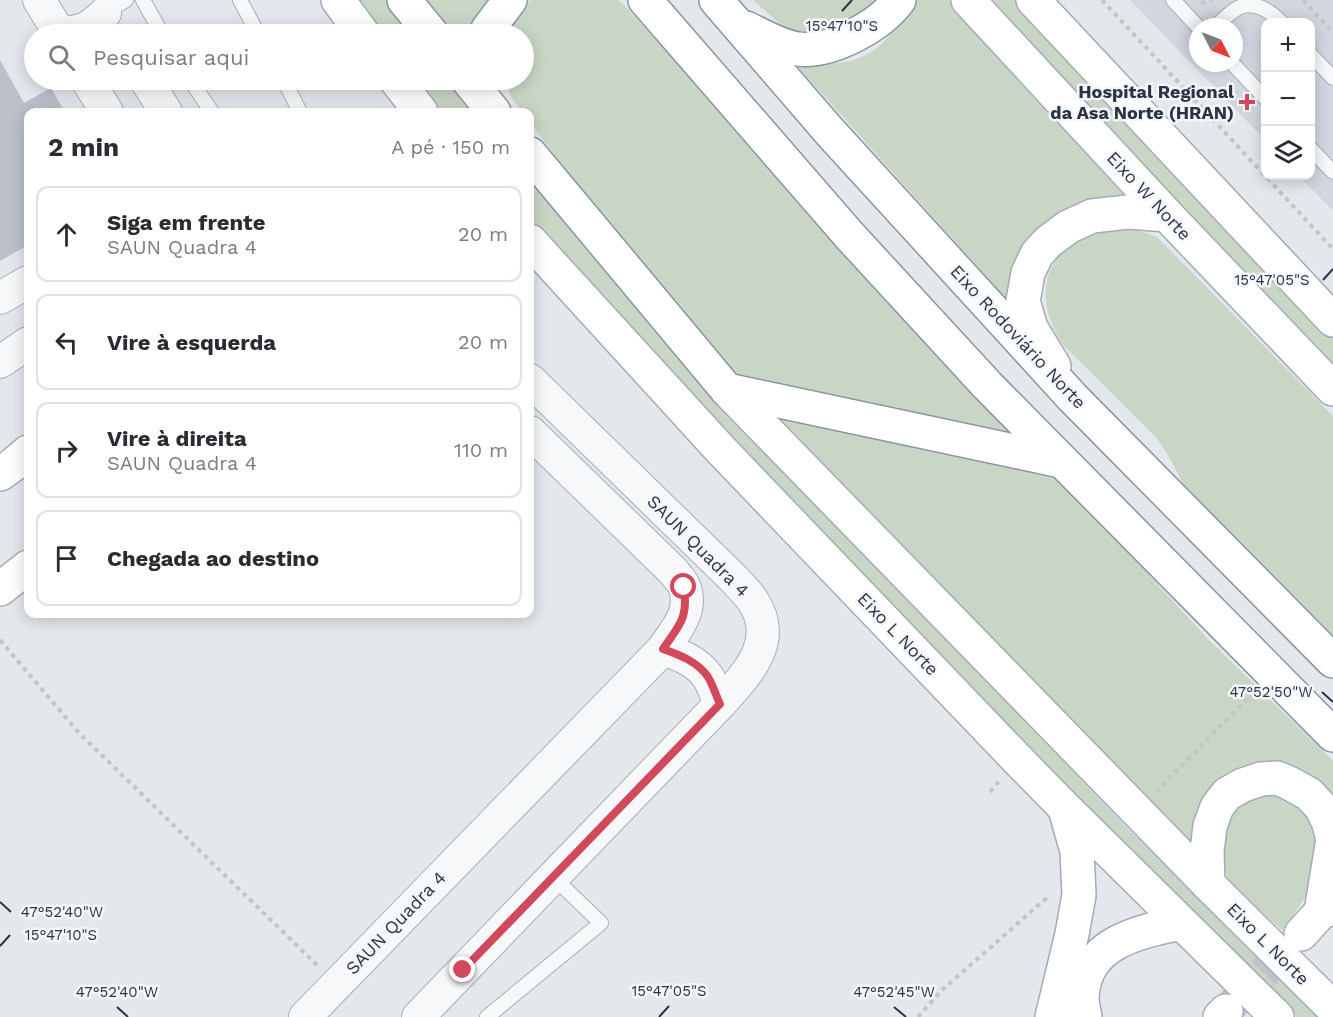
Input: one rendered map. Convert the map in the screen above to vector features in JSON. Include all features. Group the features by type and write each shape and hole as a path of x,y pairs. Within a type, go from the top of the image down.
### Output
{"main road":[{"path":"338,0 356,24"},
{"path":"404,0 424,24"},
{"path":"492,24 510,0"},
{"path":"645,0 849,235 988,386 1333,735"},
{"path":"726,11 779,44 799,49 825,47 863,32 893,8 899,0"},
{"name":"Eixo W Norte","path":"968,0 1167,215 1333,389"},
{"path":"1033,0 1333,320"},
{"name":"Eixo Rodoviário Norte","path":"726,11 830,132 1073,398 1333,661"},
{"path":"534,159 727,390 1061,461"},
{"path":"1073,398 1030,328 1023,301 1028,273 1036,254 1068,227 1092,216 1128,212 1167,215"},
{"name":"Eixo L Norte","path":"534,245 722,450 1064,807 1277,1017"},
{"name":"Eixo L Norte","path":"727,390 1208,884 1333,1008"},
{"path":"0,589 24,570"},
{"path":"1208,884 1207,851 1210,825 1217,807 1227,794 1243,785 1261,779 1277,778 1309,794 1321,807 1328,821 1333,839 1322,914"},
{"path":"1052,1017 1079,895 1077,851 1064,807"},
{"path":"1085,1017 1082,999 1086,977 1094,961 1107,948 1146,930 1181,923"}],"street":[{"path":"39,0 53,24"},
{"path":"93,24 112,12"},
{"path":"93,90 104,108"},
{"path":"152,90 164,108"},
{"path":"0,298 24,284"},
{"path":"0,362 24,346"},
{"name":"SAUN Quadra 4","path":"418,1017 720,704 750,670 757,657 763,635 760,617 753,600 734,579 534,384"},
{"name":"SAUN Quadra 4","path":"305,1017 663,649 684,618 686,602 684,587 674,572 534,436"},
{"path":"663,649 695,664 708,677 720,704"}],"lane":[{"path":"143,0 156,24"},
{"path":"240,0 253,24"},
{"path":"1173,0 1190,18"},
{"path":"1226,18 1238,8 1256,5 1276,18"},
{"path":"1315,58 1333,78"},
{"path":"1240,72 1261,94"},
{"path":"197,90 209,108"},
{"path":"289,90 298,108"},
{"path":"1315,152 1333,172"},
{"path":"488,1017 601,923 553,877"}],"path":[{"path":"1102,0 1333,249"},
{"path":"1303,0 1333,32"},
{"path":"0,640 79,733 337,984"},
{"path":"1152,795 1252,694"},
{"path":"918,1017 942,990 1053,892 1079,872"}],"shaded area":[{"name":"Hospital Regional da Asa Norte (HRAN)","path":"1130,0 1333,0 1333,211 1303,180 1315,180 1315,18 1261,18 1261,136 1199,72 1243,72 1243,18 1189,18 1189,61"}],"green space":[{"path":"359,0 387,0 407,24 377,24"},
{"path":"419,0 496,0 483,24 439,24"},
{"path":"531,0 617,0 623,4 1207,638 1333,761 1333,803 1258,773 1198,852 832,481 674,307 594,210 534,128 534,108 519,108 509,90 534,90 534,24 509,24 514,14"},
{"path":"753,0 884,0 847,34 799,35 782,26"},
{"path":"912,0 957,0 1144,205 1074,210 1020,314 790,58 837,63 864,56 874,50 891,33"},
{"path":"993,0 1019,0 1171,167 1333,337 1333,364 1118,139"},
{"path":"426,90 459,90 475,108 439,108"},
{"path":"534,181 865,554 1129,830 1322,1017 1297,1017 1157,882 673,376 534,223"},
{"path":"1137,230 1157,237 1333,416 1333,636 1186,490 1157,438 1064,346 1052,325 1046,303 1046,291 1047,280 1057,258 1068,245 1082,236 1099,231"},
{"path":"1291,789 1323,834 1310,890 1283,931 1240,893 1228,879 1223,867 1222,829 1241,800"}],"building":[{"path":"0,60 24,103 47,90 52,90 63,108 24,108 24,247 0,261"}],"tunnel":[{"path":"1229,1008 1300,936"}],"place":[{"name":"Hospital Regional da Asa Norte (HRAN)","path":"1247,102"}],"route":[{"path":"463,970 720,704 708,677 695,664 663,649 684,618 686,602 684,587"}]}
